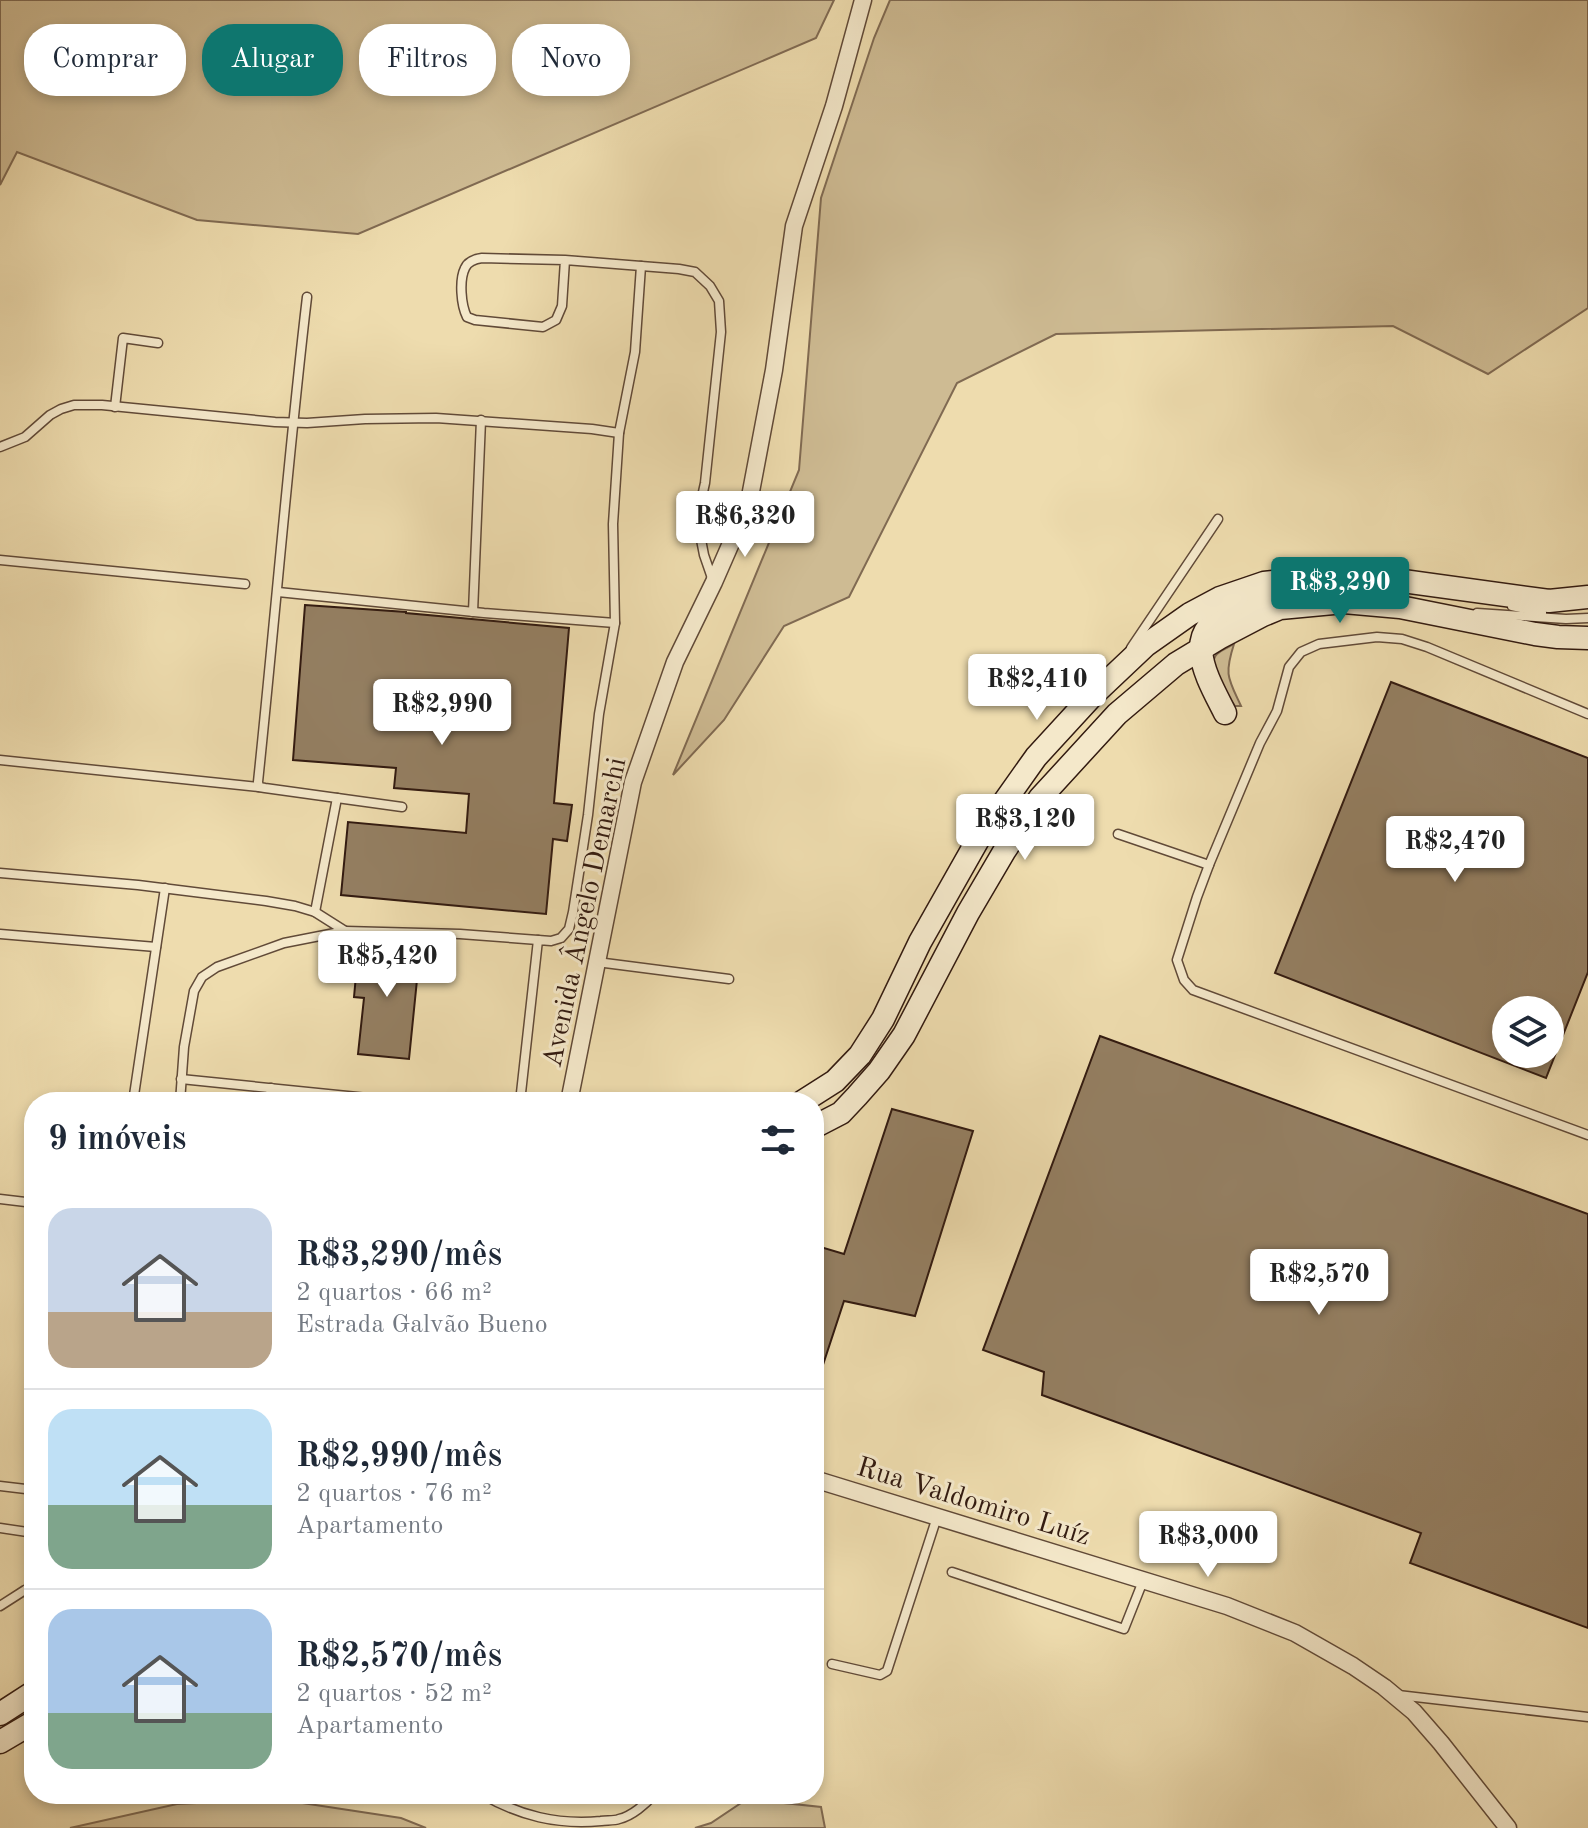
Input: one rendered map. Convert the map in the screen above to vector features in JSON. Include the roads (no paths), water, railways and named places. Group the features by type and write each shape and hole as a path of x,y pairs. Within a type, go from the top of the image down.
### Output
{"main road":[{"path":"818,1092 835,1081 860,1055 883,1019 920,942 980,836 1036,757 1092,696 1146,645 1190,614 1220,598 1264,583 1334,575 1381,578 1549,601 1588,597"},
{"path":"1225,713 1206,675 1201,649 1203,634 1210,624 1230,612 1293,594 1362,591 1414,583"},
{"path":"824,1122 841,1113 857,1096 904,1035 968,913 1040,798 1117,714 1176,664 1280,608 1344,602 1400,607 1535,634 1588,638"},
{"path":"0,1714 24,1698"},
{"path":"0,1742 24,1728"}],"street":[{"name":"Avenida Ângelo Demarchi","path":"571,1092 633,782 675,662 749,502 774,370 794,226 834,106 863,0"},
{"name":"Rua Valdomiro Luíz","path":"824,1482 1227,1606 1295,1633 1353,1666 1423,1722 1508,1828"}],"lane":[{"path":"565,260 562,306 556,320 543,327 475,320 467,317 461,306 463,271 474,259 482,258 565,260 695,272 710,286 719,301 721,332 705,483 697,519 704,555 714,582"},
{"path":"180,1092 184,1047 194,991 202,977 217,967 284,943 345,931 460,934 551,941 561,938 569,929 615,623 613,524 619,433 635,352 641,266"},
{"path":"259,787 292,423 307,297"},
{"path":"115,407 123,338 158,343"},
{"path":"0,447 25,437 50,415 74,405 292,423 436,418 619,433"},
{"path":"473,612 481,420"},
{"path":"1117,673 1147,622 1218,519"},
{"path":"0,560 245,584"},
{"path":"1414,583 1566,619"},
{"path":"278,592 615,623"},
{"path":"1400,607 1588,618"},
{"path":"1588,714 1402,639 1377,637 1319,644 1301,652 1289,667 1277,711 1260,743 1209,865 1177,960 1184,980 1193,990 1588,1135"},
{"path":"0,760 259,787 402,807"},
{"path":"315,912 337,798"},
{"path":"1118,834 1209,865"},
{"path":"0,873 266,901 315,912 345,931"},
{"path":"134,1092 165,888"},
{"path":"0,934 156,947"},
{"path":"521,1092 538,940"},
{"path":"597,962 729,979"},
{"path":"181,1079 310,1092"},
{"path":"270,1092 271,1088"},
{"path":"0,1199 24,1202"},
{"path":"0,1486 24,1489"},
{"path":"832,1664 880,1675 887,1671 937,1516"},
{"path":"0,1528 24,1532"},
{"path":"952,1572 1124,1629 1143,1580"},
{"path":"0,1606 24,1591"},
{"path":"1393,1695 1588,1717"},
{"path":"500,1804 528,1816 577,1823 621,1819 643,1804"}]}
